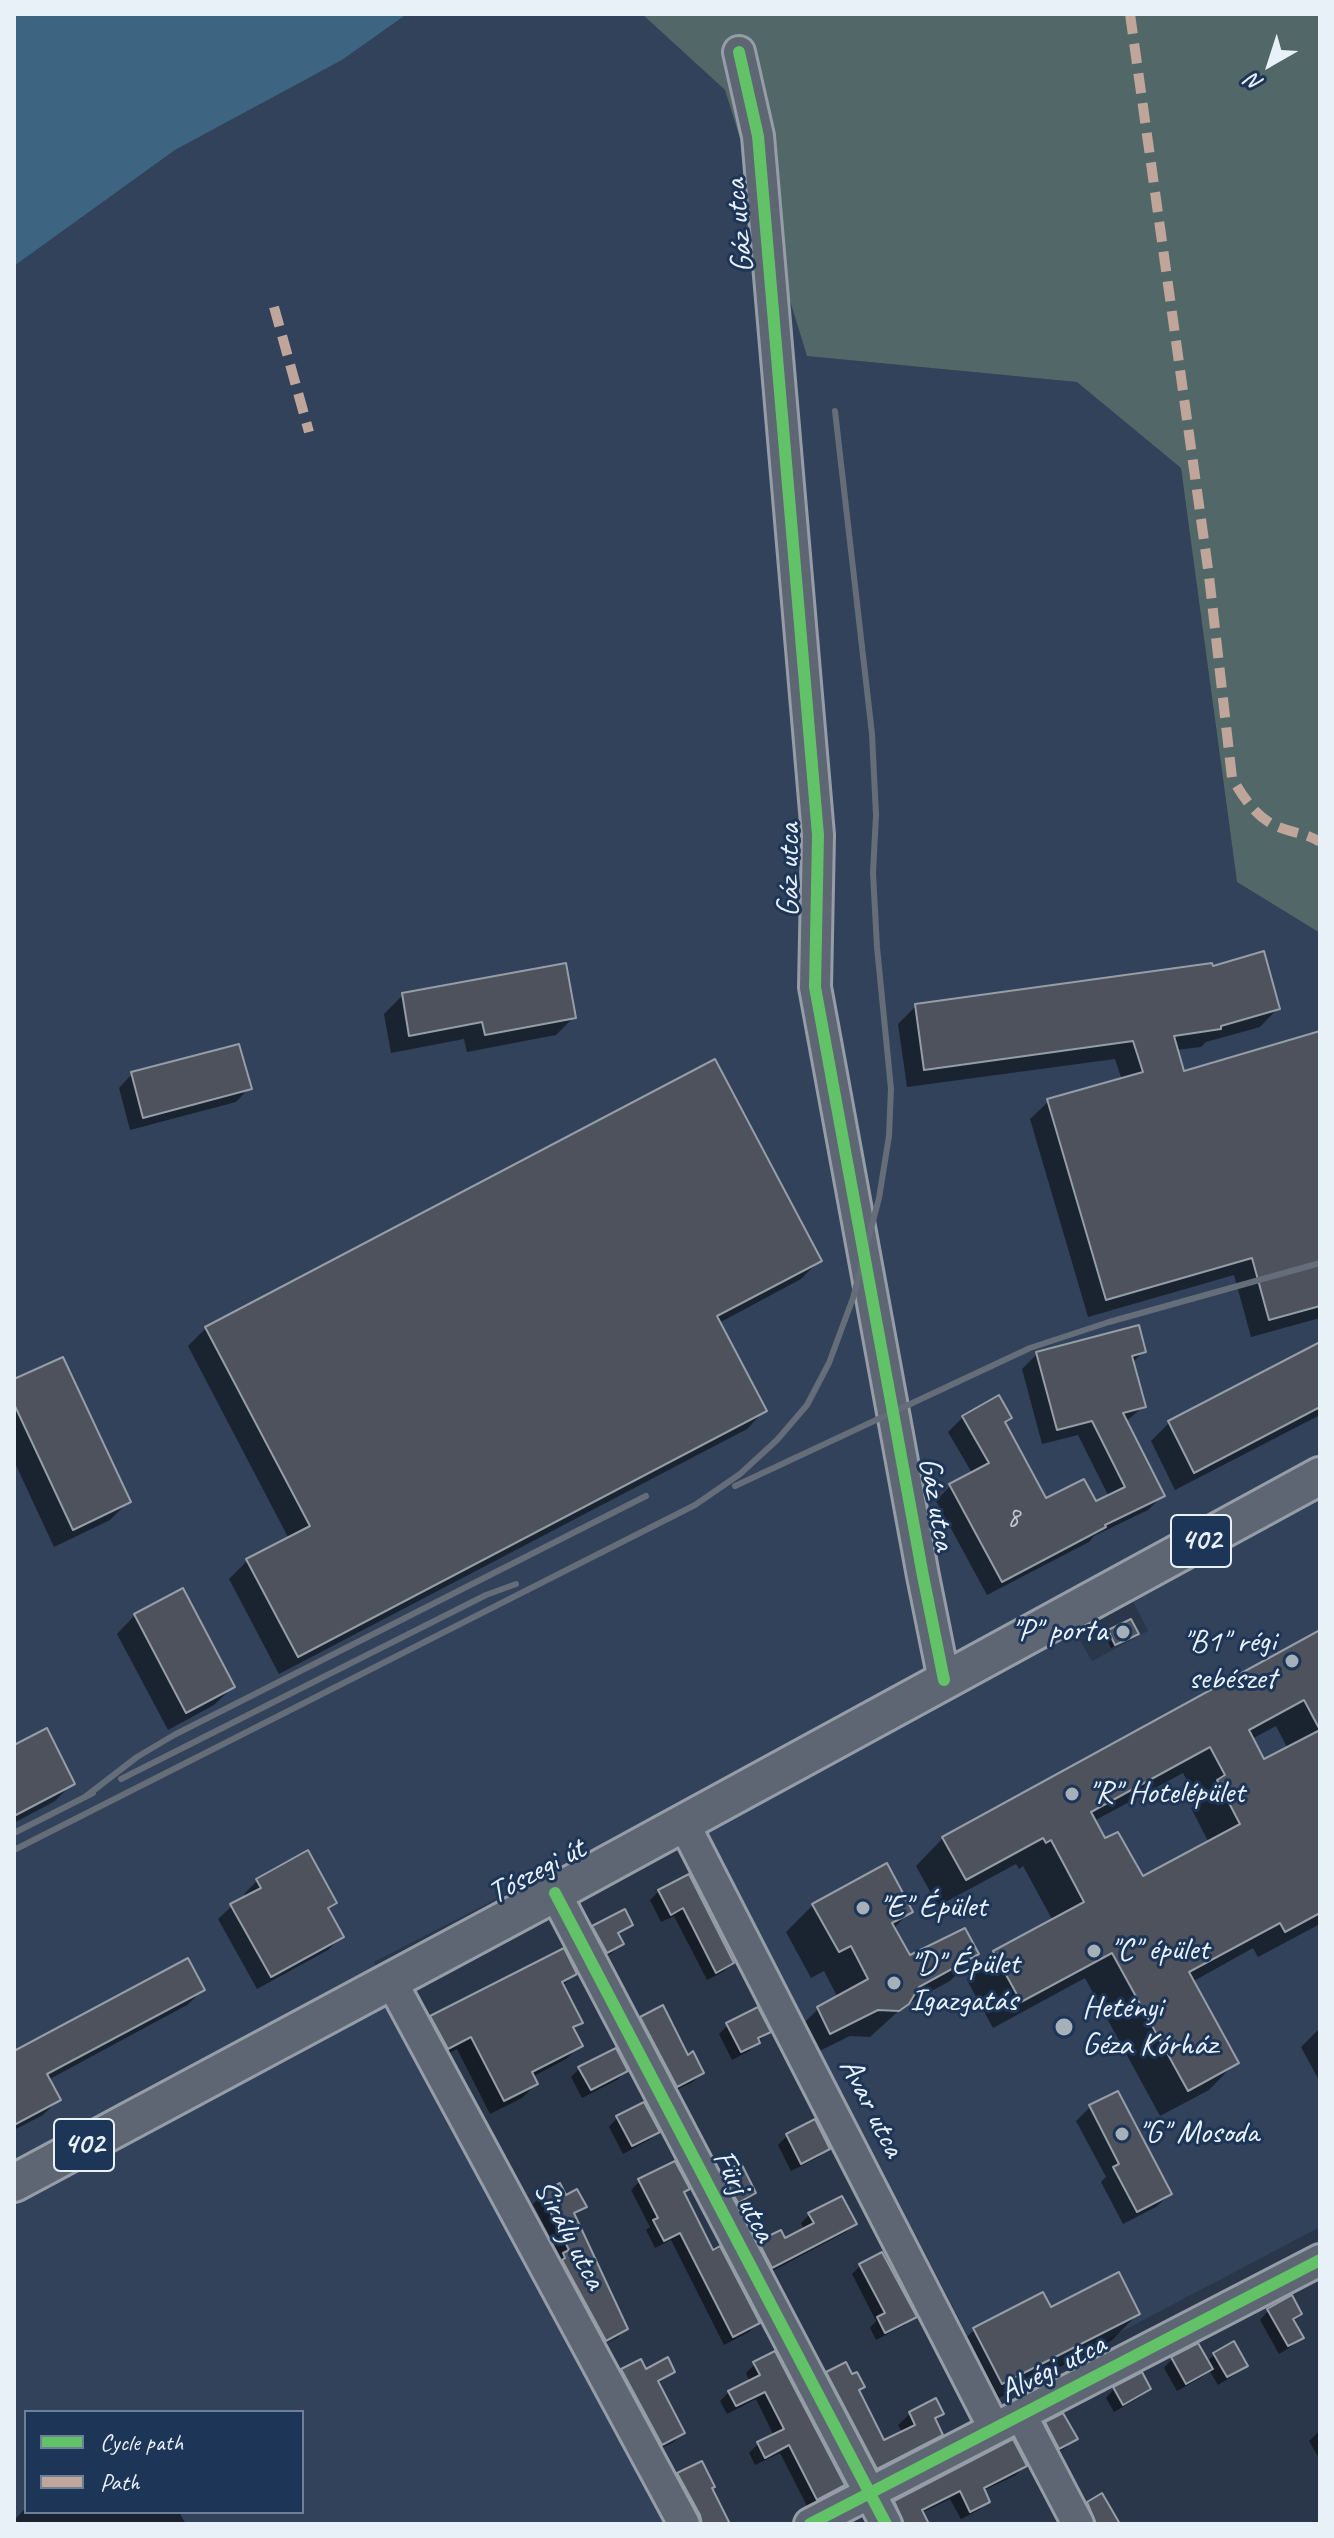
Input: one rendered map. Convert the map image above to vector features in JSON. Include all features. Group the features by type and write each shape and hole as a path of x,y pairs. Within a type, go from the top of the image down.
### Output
{"main road":[{"name":"Tószegi út","path":"14,2183 555,1893 1320,1476"}],"street":[{"name":"Gáz utca","path":"739,52 758,136 817,819 815,987 944,1680"},
{"name":"Avar utca","path":"683,1822 994,2428"},
{"name":"Fürj utca","path":"555,1893 886,2524"},
{"name":"Sirály utca","path":"390,1979 684,2524"},
{"name":"Alvégi utca","path":"810,2524 994,2428 1317,2269"},
{"path":"1021,2415 1078,2524"}],"shaded area":[{"path":"14,14 407,14 342,60 175,150 14,266"},
{"path":"407,14 642,14 725,90 807,356 1078,382 1181,468 1237,882 1320,933 1320,1464 1079,1597 374,1962 688,2524 14,2524 14,266 175,150 342,60"},
{"name":"Hetényi Géza Kórház","path":"1320,1498 1320,2227 999,2396 705,1828 1074,1630 1092,1661 1148,1631 1132,1599"}],"green space":[{"path":"642,14 1320,14 1320,933 1237,882 1181,468 1077,382 807,356 725,90"}],"building":[{"path":"1264,951 1280,1009 1221,1026 1221,1029 1174,1036 1184,1071 1320,1031 1320,1306 1269,1320 1252,1258 1106,1300 1047,1099 1143,1072 1133,1041 924,1070 915,1004 1212,963 1213,966"},
{"path":"566,963 576,1018 485,1035 482,1022 409,1036 402,993"},
{"path":"239,1044 252,1089 143,1118 131,1072"},
{"path":"715,1059 822,1261 717,1316 767,1411 298,1657 246,1559 310,1526 205,1327"},
{"path":"1139,1325 1146,1352 1132,1356 1146,1407 1123,1413 1165,1496 1002,1582 949,1484 989,1463 962,1416 999,1395 1012,1418 1005,1422 1046,1498 1084,1479 1096,1501 1125,1487 1092,1421 1057,1430 1036,1352"},
{"path":"1320,1342 1320,1407 1194,1473 1168,1421"},
{"path":"63,1357 131,1502 73,1530 14,1404 14,1379"},
{"path":"183,1588 235,1687 186,1713 134,1614"},
{"name":"\"P\" porta","path":"1131,1619 1139,1634 1115,1645 1108,1630"},
{"path":"1320,1630 1320,1730 1320,1913 1285,1932 1280,1923 1189,1972 1239,2063 1188,2091 1112,1953 1021,2002 993,1951 1084,1902 1051,1840 1046,1843 1043,1838 966,1880 942,1837","holes":["1304,1700 1320,1730 1264,1759 1249,1730","1210,1747 1225,1775 1217,1780 1240,1824 1143,1876 1118,1832 1105,1838 1091,1812"]},
{"path":"47,1728 75,1784 14,1816 14,1745"},
{"path":"308,1850 337,1903 328,1908 344,1937 271,1977 230,1904 261,1888 256,1879"},
{"path":"887,1863 913,1912 892,1923 910,1955 965,1928 979,1954 919,1987 909,2004 899,2011 878,2010 830,2034 817,2007 868,1979 851,1946 839,1952 812,1904"},
{"path":"689,1874 734,1963 716,1973 683,1908 671,1915 658,1890"},
{"path":"625,1909 633,1925 618,1933 624,1944 607,1953 592,1926"},
{"path":"564,1948 577,1974 562,1982 583,2023 573,2027 583,2046 532,2072 538,2084 504,2101 471,2037 448,2049 430,2016"},
{"path":"188,1958 205,1990 47,2074 61,2100 14,2125 14,2051"},
{"path":"663,2005 688,2055 693,2051 704,2073 677,2087 640,2017"},
{"path":"758,2007 771,2032 758,2038 760,2043 741,2052 726,2023"},
{"path":"616,2048 628,2071 591,2090 578,2067"},
{"name":"\"G\" Mosoda","path":"1118,2091 1172,2194 1137,2212 1113,2167 1119,2164 1089,2105"},
{"path":"644,2102 660,2132 632,2146 616,2116"},
{"path":"815,2119 830,2149 801,2164 786,2134"},
{"path":"675,2161 690,2189 684,2192 713,2250 720,2246 760,2323 733,2337 680,2233 664,2241 653,2220 658,2218 638,2179"},
{"path":"741,2163 756,2193 738,2203 722,2173"},
{"path":"560,2183 566,2195 577,2189 587,2207 574,2213 628,2329 606,2341 562,2260 565,2258 563,2253 569,2250 541,2193"},
{"path":"842,2196 857,2224 772,2268 758,2241 781,2230 785,2238 814,2223 808,2213"},
{"path":"882,2252 917,2317 885,2333 877,2317 885,2313 859,2264"},
{"path":"1119,2272 1140,2314 1002,2384 973,2328 1043,2292 1051,2307"},
{"path":"1292,2295 1302,2314 1293,2319 1304,2338 1288,2346 1267,2309"},
{"path":"1234,2341 1248,2366 1227,2377 1213,2353"},
{"path":"1198,2343 1213,2369 1186,2384 1171,2357"},
{"path":"775,2351 845,2485 817,2500 789,2445 765,2458 757,2442 784,2429 765,2392 736,2406 728,2391 760,2375 753,2362"},
{"path":"668,2357 675,2372 658,2381 685,2433 662,2445 621,2369 641,2359 646,2369"},
{"path":"846,2362 852,2374 857,2372 865,2387 859,2390 884,2440 915,2425 909,2412 936,2398 944,2414 935,2418 943,2435 877,2469 826,2372"},
{"path":"1142,2372 1151,2389 1123,2405 1113,2387"},
{"path":"1063,2413 1078,2439 1059,2449 1045,2422"},
{"path":"1013,2439 1027,2466 984,2488 990,2502 970,2512 960,2491 922,2510 929,2524 904,2524 894,2501"},
{"path":"702,2461 730,2524 702,2524 677,2473"},
{"path":"1102,2493 1120,2524 1096,2524 1087,2502"}],"railway":[{"path":"14,1850 695,1505 740,1474 777,1440 807,1405 829,1363 853,1298 879,1198 889,1136 891,1089 873,873 876,815 872,734 835,411"},
{"path":"735,1486 1030,1348 1109,1322 1320,1263"},
{"path":"85,1797 137,1757 174,1735 646,1496"},
{"path":"121,1779 486,1595 516,1584"},
{"path":"14,1833 93,1793"}],"marked path":[{"path":"1130,14 1209,576 1232,778 1245,799 1262,817 1276,826 1320,842"},
{"path":"274,307 309,432"}],"cycle path":[{"path":"739,52 758,136 818,835 815,987 944,1680"},
{"path":"555,1893 886,2524"},
{"path":"810,2524 1320,2260"}],"place":[{"name":"\"P\" porta","path":"1123,1632"},
{"name":"\"B1\" régi sebészet","path":"1292,1661"},
{"name":"\"R\" Hotelépület","path":"1072,1794"},
{"name":"\"E\" Épület","path":"863,1908"},
{"name":"\"C\" épület","path":"1094,1951"},
{"name":"\"D\" Épület Igazgatás","path":"894,1983"},
{"name":"Hetényi Géza Kórház","path":"1064,2027"},
{"name":"\"G\" Mosoda","path":"1122,2134"}]}
